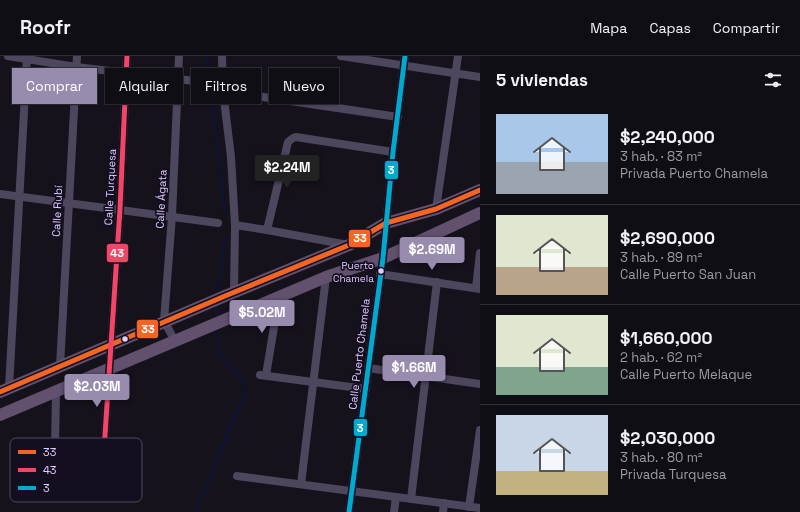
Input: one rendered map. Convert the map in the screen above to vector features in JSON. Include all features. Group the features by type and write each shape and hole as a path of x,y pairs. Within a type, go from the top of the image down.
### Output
{"main road":[{"path":"4,390 164,321 349,245 386,223 436,209 480,190"},
{"path":"0,414 56,392 223,319 326,277 383,258 480,213"}],"street":[{"path":"8,56 105,70"},
{"name":"Calle Rubí","path":"60,366 77,56"},
{"name":"Calle Turquesa","path":"126,68 127,56"},
{"name":"Calle Ágata","path":"179,56 179,68"},
{"path":"222,56 222,68"},
{"path":"344,56 480,77"},
{"name":"Calle Puerto Chamela","path":"348,512 383,258 393,152 405,56"},
{"path":"436,209 458,56"},
{"path":"4,390 20,196 27,58"},
{"path":"261,97 398,117"},
{"name":"Calle Turquesa","path":"105,438 120,209 125,104"},
{"name":"Calle Ágata","path":"164,321 172,216 178,104"},
{"path":"225,104 232,157 235,225 234,293"},
{"path":"267,230 288,142 293,138 296,137 393,152"},
{"path":"0,194 218,223"},
{"path":"235,225 349,245"},
{"path":"380,274 478,288 480,253"},
{"path":"301,484 326,277"},
{"path":"411,499 437,282"},
{"path":"279,297 263,375 366,389"},
{"path":"164,321 175,341"},
{"path":"368,368 480,384"},
{"path":"55,438 56,392"},
{"path":"469,507 480,430"},
{"path":"237,476 480,508"},
{"path":"394,512 396,497"},
{"path":"443,512 444,503"}],"waterway":[{"path":"207,56 225,213"},
{"path":"218,290 225,238"},
{"path":"217,307 217,318"},
{"path":"196,512 245,392 244,383 237,373 220,357 217,333"}],"transit line":[{"name":"43","path":"105,438 120,209 127,56"},
{"name":"3","path":"349,512 383,258 393,152 405,56"},
{"name":"33","path":"0,392 349,245 386,223 436,209 480,190"}],"place":[{"name":"Puerto Chamela","path":"381,271"}]}
